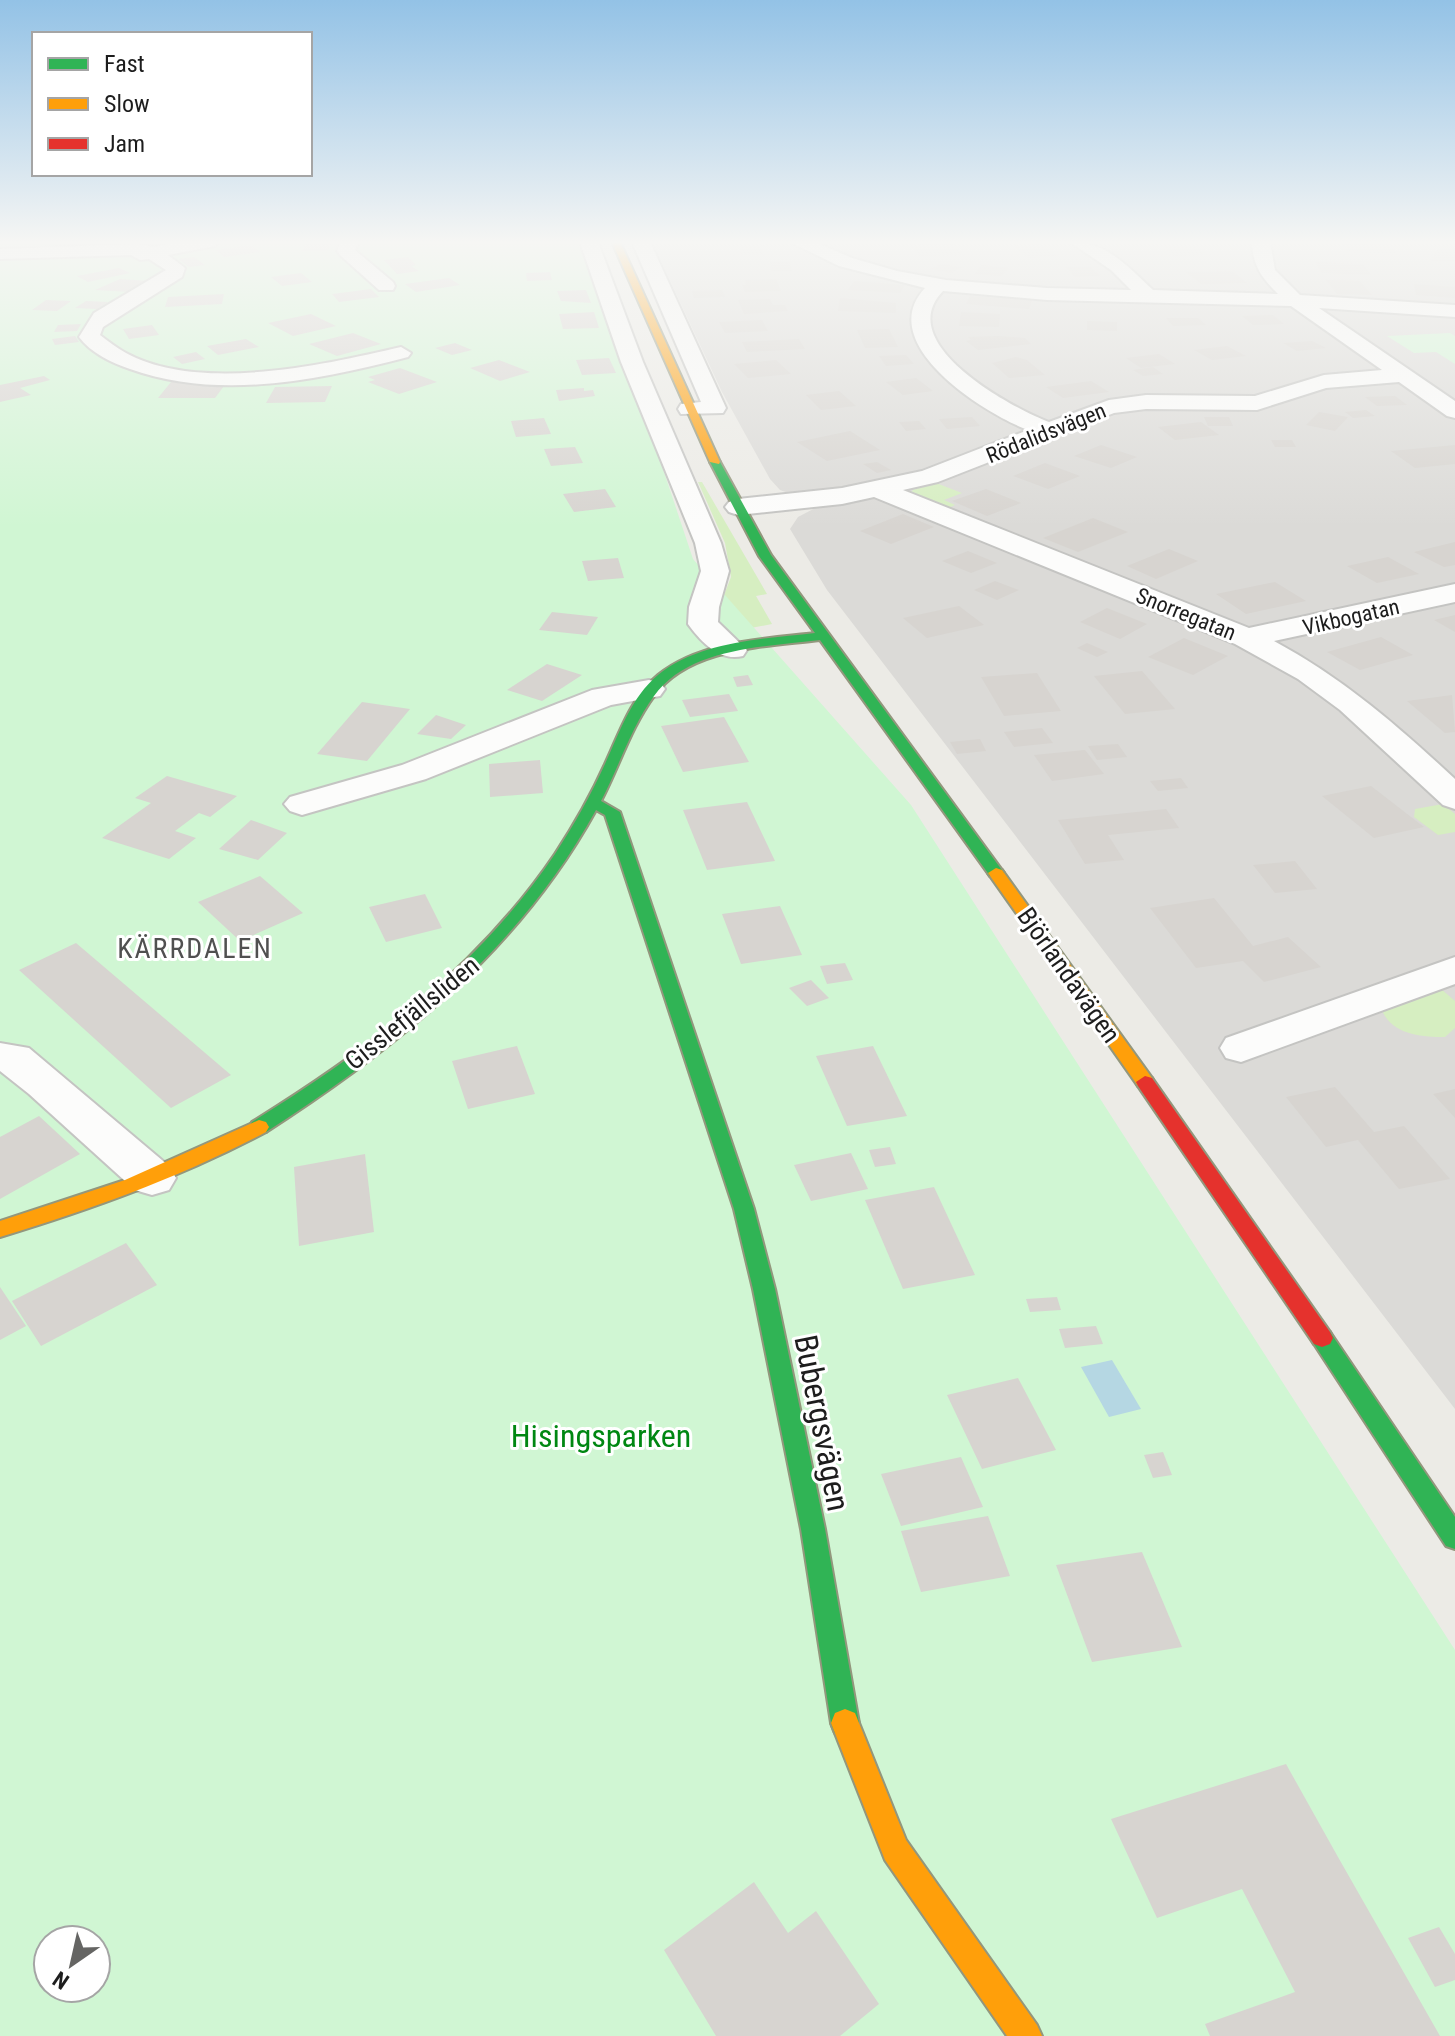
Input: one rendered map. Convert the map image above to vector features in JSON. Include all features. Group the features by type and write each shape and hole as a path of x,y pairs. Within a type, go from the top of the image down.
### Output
{"street":[{"path":"89,337 117,355 168,373 220,378 306,374 401,353"},
{"path":"623,337 708,543 715,571 704,607 703,624 732,650"},
{"name":"Björlandavägen","path":"658,337 689,409 765,556 1065,967 1297,1301 1455,1538"},
{"path":"683,337 715,408 689,409"},
{"path":"926,337 952,374 995,407 1049,430"},
{"path":"1348,337 1455,411"},
{"name":"Rödalidsvägen","path":"738,507 880,490 963,467 1094,411 1125,404 1170,401 1257,403 1324,382 1403,375"},
{"name":"Snorregatan","path":"880,490 1246,638 1309,672 1351,703 1455,798"},
{"name":"Vikbogatan","path":"1246,638 1455,593"},
{"path":"302,804 414,772 603,697 649,689 672,672 732,650 821,636"},
{"name":"Gisslefjällsliden","path":"0,1229 45,1217 152,1178 226,1146 295,1104 444,994 479,962 523,908 593,803 649,689"},
{"name":"Bubergsvägen","path":"593,803 612,812 744,1209 764,1289 813,1529 846,1731 895,1850 1026,2036"},
{"path":"1241,1048 1455,970"},
{"path":"0,1057 14,1058 77,1109 152,1178"}],"shaded area":[{"path":"696,337 1455,337 1455,1409 827,590 790,529 798,517 821,505 780,490 770,479 722,392"}],"green space":[{"name":"Hisingsparken","path":"0,337 614,337 693,559 911,805 1455,1650 1455,2036 0,2036"},
{"path":"1389,337 1455,337 1455,364 1436,352 1414,353"},
{"path":"698,482 702,482 767,594 756,596 772,624 740,630 717,613 731,577 725,543"},
{"path":"936,483 962,493 944,500 955,505 948,508 911,492 915,488"},
{"path":"1443,804 1455,814 1455,832 1438,835 1414,817 1415,809"},
{"path":"1440,988 1455,1001 1455,1028 1445,1037 1417,1035 1399,1029 1381,1008"}],"water":[{"path":"1112,1360 1141,1409 1109,1417 1081,1367"}],"building":[{"path":"76,337 79,342 55,345 52,339"},
{"path":"337,337 363,337 381,344 337,356 309,344"},
{"path":"860,337 893,337 898,347 865,348"},
{"path":"968,337 1012,337 1025,338 1031,344 978,350 966,341 971,340"},
{"path":"246,339 259,347 218,355 207,346"},
{"path":"799,339 805,349 747,352 742,342"},
{"path":"1312,341 1326,348 1297,351 1283,343"},
{"path":"455,343 472,350 452,355 435,348"},
{"path":"1227,346 1246,356 1212,360 1194,350"},
{"path":"196,352 205,359 182,364 173,357"},
{"path":"1159,354 1175,364 1141,368 1126,358"},
{"path":"906,355 914,364 886,366 879,356"},
{"path":"1016,357 1027,360 1045,375 1009,378 992,363"},
{"path":"609,358 616,373 582,375 576,360"},
{"path":"499,360 530,372 500,381 470,368"},
{"path":"776,360 791,374 748,378 734,364"},
{"path":"1153,367 1163,374 1143,376 1133,370"},
{"path":"400,368 437,382 399,394 368,382 375,380 368,377"},
{"path":"44,376 50,380 20,388 31,395 0,402 0,385"},
{"path":"916,378 933,391 903,395 886,382"},
{"path":"1091,381 1109,392 1063,398 1046,387"},
{"path":"171,382 227,382 215,398 158,398"},
{"path":"332,386 325,402 266,403 275,387"},
{"path":"584,388 584,391 593,390 595,396 559,401 556,390"},
{"path":"839,391 856,406 821,410 806,395"},
{"path":"1395,396 1407,405 1377,406 1365,397"},
{"path":"1366,410 1375,416 1353,418 1345,412"},
{"path":"1319,412 1348,417 1335,431 1306,425"},
{"path":"972,417 980,426 947,429 939,419"},
{"path":"1204,417 1229,417 1233,426 1208,426"},
{"path":"544,418 551,434 516,437 511,421"},
{"path":"919,421 926,429 906,431 899,422"},
{"path":"1201,422 1219,435 1175,440 1158,427"},
{"path":"850,431 880,450 827,461 797,442"},
{"path":"1271,440 1292,440 1296,447 1275,447"},
{"path":"1101,445 1137,457 1111,468 1074,456"},
{"path":"1455,445 1455,464 1415,468 1391,451"},
{"path":"575,447 583,463 551,466 544,449"},
{"path":"877,462 891,470 877,473 863,464"},
{"path":"1045,463 1080,476 1048,489 1013,476"},
{"path":"605,489 616,507 574,512 563,494"},
{"path":"986,489 1021,503 987,516 952,501"},
{"path":"903,514 934,527 891,544 860,531"},
{"path":"1093,518 1128,532 1078,552 1043,538"},
{"path":"1455,542 1455,565 1444,567 1414,552"},
{"path":"1169,549 1198,561 1156,579 1127,566"},
{"path":"968,551 997,563 971,573 942,561"},
{"path":"1388,557 1419,574 1377,583 1347,566"},
{"path":"618,558 624,578 588,581 582,561"},
{"path":"995,581 1019,590 997,600 974,590"},
{"path":"1275,582 1306,601 1246,614 1216,594"},
{"path":"959,606 984,625 927,638 903,618"},
{"path":"1107,608 1147,624 1120,639 1080,622"},
{"path":"552,612 598,617 587,635 539,630"},
{"path":"1455,615 1455,632 1434,620"},
{"path":"1381,637 1413,655 1360,670 1327,652"},
{"path":"1184,638 1228,656 1193,675 1148,657"},
{"path":"1087,643 1108,652 1097,657 1077,648"},
{"path":"547,664 582,675 542,701 507,690"},
{"path":"1142,671 1175,709 1125,714 1094,676"},
{"path":"1037,673 1061,711 1004,716 981,677"},
{"path":"748,675 753,685 737,687 733,677"},
{"path":"729,694 738,711 690,717 682,700"},
{"path":"1452,695 1455,732 1445,733 1407,701"},
{"path":"362,702 410,709 367,761 317,754"},
{"path":"436,715 466,725 451,739 417,734"},
{"path":"724,717 749,762 683,772 661,726"},
{"path":"1042,728 1053,743 1014,747 1004,732"},
{"path":"980,739 986,751 957,754 950,742"},
{"path":"1118,744 1127,757 1097,760 1088,746"},
{"path":"1085,750 1104,774 1052,781 1034,755"},
{"path":"540,760 543,793 490,797 489,764"},
{"path":"167,776 237,796 210,817 199,813 175,831 196,838 169,859 102,838 151,803 135,798"},
{"path":"1181,778 1188,788 1158,791 1150,781"},
{"path":"1371,786 1424,827 1374,838 1322,796"},
{"path":"747,802 775,861 707,870 683,810"},
{"path":"1166,809 1179,828 1108,835 1124,860 1085,864 1058,820"},
{"path":"251,820 287,833 258,860 219,849"},
{"path":"1295,861 1317,889 1275,893 1253,865"},
{"path":"260,876 303,913 240,941 198,902"},
{"path":"425,894 442,928 386,942 369,907"},
{"path":"1214,898 1253,946 1288,937 1321,967 1264,982 1243,961 1196,968 1150,908"},
{"path":"780,906 802,955 741,964 722,914"},
{"path":"76,943 231,1075 171,1108 19,970"},
{"path":"845,963 853,980 827,984 820,966"},
{"path":"811,980 829,998 807,1006 789,988"},
{"path":"517,1046 535,1094 468,1109 452,1061"},
{"path":"873,1046 907,1116 847,1126 816,1056"},
{"path":"1335,1087 1374,1132 1404,1126 1450,1179 1399,1189 1358,1140 1326,1147 1286,1097"},
{"path":"1455,1089 1455,1118 1433,1094"},
{"path":"39,1116 80,1154 0,1199 0,1137"},
{"path":"890,1147 896,1164 875,1167 869,1150"},
{"path":"851,1153 868,1189 811,1201 794,1165"},
{"path":"365,1154 374,1232 299,1246 294,1167"},
{"path":"934,1187 975,1275 903,1289 865,1200"},
{"path":"126,1243 157,1285 41,1346 12,1301"},
{"path":"0,1287 26,1326 0,1340"},
{"path":"1057,1297 1061,1310 1030,1312 1026,1299"},
{"path":"1096,1326 1103,1344 1065,1348 1059,1329"},
{"path":"1018,1378 1056,1450 982,1469 947,1395"},
{"path":"1163,1452 1172,1475 1153,1478 1144,1455"},
{"path":"961,1457 983,1507 901,1526 881,1474"},
{"path":"988,1516 1010,1576 921,1592 901,1531"},
{"path":"1142,1552 1182,1647 1092,1662 1056,1565"},
{"path":"1286,1764 1440,2036 1210,2036 1205,2024 1295,1992 1242,1889 1157,1918 1111,1819"},
{"path":"754,1882 788,1933 816,1911 879,2004 840,2036 716,2036 664,1950"},
{"path":"1439,1927 1455,1954 1455,1980 1435,1987 1408,1938"}],"traffic: fast":[{"path":"715,462 765,556 996,873"},
{"path":"259,1127 385,1041 424,1010 496,939 529,901 566,849 596,797 638,709 664,677 681,666 719,652 821,636"},
{"path":"593,803 612,812 744,1209 764,1289 813,1529 845,1723"},
{"path":"1322,1338 1455,1538"}],"traffic: slow":[{"path":"659,337 715,462"},
{"path":"996,873 1145,1082"},
{"path":"0,1229 132,1186 197,1159 259,1127"},
{"path":"845,1723 895,1850 1026,2036"}],"traffic: jam":[{"path":"1145,1082 1322,1338"}],"district":[{"name":"KÄRRDALEN","path":"195,948"}]}
